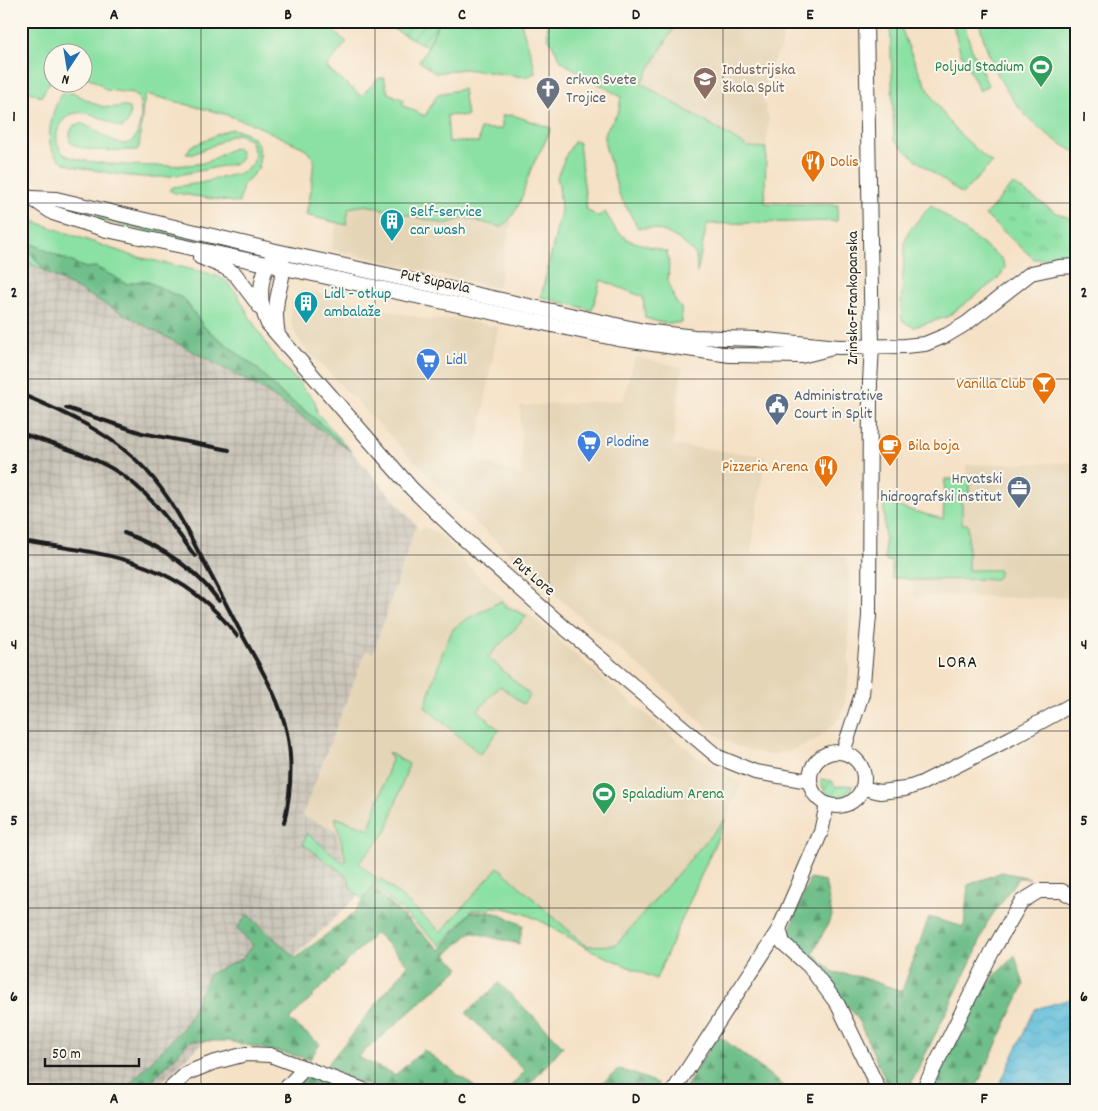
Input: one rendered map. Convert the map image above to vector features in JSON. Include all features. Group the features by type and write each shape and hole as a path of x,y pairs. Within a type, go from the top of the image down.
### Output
{"street":[{"name":"Zrinsko-Frankopanska","path":"843,752 862,694 869,616 872,346 866,21"},
{"name":"Put Supavla","path":"26,197 56,199 276,251 644,331 694,337 756,339 839,347 925,344 947,335 967,323 1031,273 1059,267 1077,266"},
{"name":"Put Supavla","path":"26,197 53,213 107,230 627,340 730,355 801,356 839,347"},
{"path":"179,246 235,274 263,311"},
{"path":"276,251 281,256 283,267 275,321 278,336"},
{"name":"Put Lore","path":"276,251 267,265 260,289 263,311 268,324 412,490 566,629 718,757 755,772 809,780"},
{"path":"863,788 880,792 904,789 922,783 1077,702"},
{"path":"834,751 843,752 851,755 863,770 863,788 852,802 835,806 827,804 815,795 809,780 810,772 818,758 826,753 834,751"},
{"path":"674,1090 779,929 821,832 827,804"},
{"path":"923,1090 992,952 1021,902 1039,891 1062,891 1077,899"},
{"path":"779,929 783,944 808,966 838,1006 879,1090"},
{"path":"169,1090 187,1073 212,1063 246,1054 270,1055 364,1090"},
{"path":"284,1090 304,1068"}],"shaded area":[{"path":"678,21 786,21 782,45 766,75 763,99 769,119 766,148 748,147 641,83"},
{"path":"366,205 445,224 465,218 501,227 512,218 498,288 331,249 337,222 346,224 349,208"},
{"path":"21,258 262,389 352,452 416,525 373,653 366,650 302,816 336,830 344,861 371,884 153,1090 21,1090"},
{"path":"313,292 428,320 459,319 498,327 475,459 522,476 520,406 623,400 635,357 682,367 673,445 765,456 751,553 845,555 849,575 849,675 844,707 836,723 817,739 790,751 769,755 738,747 711,732 662,685 586,622 464,512 302,345 295,333 290,316 292,301 299,296"},
{"path":"1077,462 1077,598 914,596 913,580 908,580 920,512 943,519 945,479 966,479 966,465"},
{"path":"416,525 419,530 430,529 443,537 471,569 509,604 529,614 696,756 742,783 656,979 589,948 546,923 502,907 490,907 490,910 472,910 441,946 344,861 336,830 302,816 366,649 373,652"}],"green space":[{"path":"21,21 320,21 347,42 326,67 361,96 379,78 384,78 388,93 404,100 402,105 425,116 438,94 463,89 467,116 447,115 449,142 479,142 480,129 502,129 502,116 513,115 551,128 532,167 518,207 501,227 465,218 445,224 366,205 349,208 346,225 306,215 314,159 304,148 255,125 224,114 146,94 137,150 92,150 76,146 70,142 70,132 74,125 81,124 112,140 128,143 134,140 141,118 138,96 133,93 106,90 92,80 92,42 42,42 42,92 44,92 41,97 21,88"},
{"path":"378,21 439,21 428,47"},
{"path":"439,21 521,21 535,73 526,77 464,69 435,73 419,61 428,47"},
{"path":"547,21 678,21 641,83 748,147 766,148 765,203 838,205 837,221 707,224 697,273 696,255 684,243 663,231 638,228 619,194 605,145 605,134 619,110 621,97 562,62 548,37"},
{"path":"890,21 899,21 909,49 939,108 961,135 992,163 962,194 920,163 894,140"},
{"path":"952,21 963,21 972,50 988,85 980,91 960,51"},
{"name":"Poljud Stadium","path":"979,21 1077,21 1077,153 1040,129 1012,99 992,63"},
{"path":"74,93 103,106 123,106 129,108 130,114 128,122 122,128 90,114 76,113 70,115 60,125 57,139 60,150 74,158 110,164 191,165 207,162 234,148 239,149 241,159 235,164 162,177 117,174 70,165 55,155 51,147 50,129 54,110 61,94"},
{"path":"232,129 245,132 253,138 258,145 260,155 258,169 243,185 239,203 175,193 169,190 173,187 201,183 244,172 253,164 255,153 250,140 238,134 232,135 193,154 186,154 191,146"},
{"path":"574,142 579,143 587,210 598,217 605,212 616,230 628,240 667,252 669,261 668,282 675,301 681,308 682,323 662,323 645,318 643,297 601,280 592,310 541,297 561,211 557,177"},
{"path":"1013,184 1055,212 1077,221 1077,257 1034,259 985,215"},
{"path":"931,205 1002,259 1005,267 1000,277 947,317 914,327 902,320 905,242 908,232"},
{"path":"82,212 242,248 241,254 81,215"},
{"path":"21,217 130,255 211,274 224,279 236,292 274,356 315,401 317,413 352,452 312,416 279,392 260,371 204,327 184,299 144,280 127,284 96,267 85,268 21,239"},
{"path":"21,239 85,268 96,267 127,284 144,280 184,299 204,327 260,371 279,392 312,416 352,452 262,389 46,272"},
{"path":"21,241 46,272 21,258"},
{"path":"945,479 969,479 969,494 962,494 962,524 968,524 968,570 999,570 999,576 996,579 908,580 906,578 892,578 892,562 885,560 884,503 943,519"},
{"path":"501,601 507,607 527,616 488,657 530,695 523,704 500,686 478,710 499,730 480,754 425,707 442,654 453,629 465,620"},
{"path":"388,752 409,764 386,832 359,863 377,879 363,900 350,888 348,877 303,844 307,833 344,863 346,860 335,817 369,829 392,759"},
{"path":"821,779 832,781 836,787 853,786 844,795 834,797 825,791"},
{"path":"726,818 656,979 589,949 542,922 517,911 504,908 490,907 490,910 472,910 441,946 374,886 381,879 441,932 498,867 586,946 616,945"},
{"path":"1002,872 1030,878 1018,878 987,923 976,951 908,1090 890,1090 857,1017 795,945 789,932 810,878 825,881 832,916 813,953 833,972 860,977 902,991 929,917 964,927 968,885"},
{"path":"372,887 440,950 471,912 496,913 523,925 519,944 471,932 446,955 460,968 358,1057 395,1075 424,1050 479,1090 382,1090 349,1079 327,1065 408,965 376,933 289,1020 320,1044 310,1059 228,1041 190,1041 143,1090 124,1090 185,1026 209,974 242,959 253,945 237,929 247,914 296,958 353,914"},
{"path":"1015,955 1024,985 975,1090 933,1090 931,1088 985,986"},
{"path":"499,983 563,1046 525,1090 507,1090 525,1071 466,1013"},
{"path":"718,1035 789,1090 684,1090"},
{"path":"620,1069 658,1083 656,1090 592,1090"},
{"path":"308,1074 340,1090 293,1090"}],"water":[{"path":"1077,990 1077,1083 1073,1090 997,1090 1035,1009 1070,999"}],"railway":[{"path":"21,394 72,417 119,446 146,470 176,510 266,678 283,719 289,744 291,767 290,789 284,823"},
{"path":"66,408 142,433 229,450"},
{"path":"21,433 89,457 124,476 158,507 195,556"},
{"path":"124,533 152,545 177,560 199,578 219,601"},
{"path":"21,541 113,557 141,565 167,576 192,591 215,611 237,636"}],"place":[{"name":"Poljud Stadium","path":"1041,88"},
{"name":"Industrijska škola Split","path":"705,100"},
{"name":"crkva Svete Trojice","path":"548,110"},
{"name":"Dolis","path":"813,183"},
{"name":"Self-service car wash","path":"392,242"},
{"name":"Lidl - otkup ambalaže","path":"306,324"},
{"name":"Lidl","path":"428,381"},
{"name":"Vanilla Club","path":"1044,405"},
{"name":"Administrative Court in Split","path":"777,426"},
{"name":"Plodine","path":"589,463"},
{"name":"Bila boja","path":"890,467"},
{"name":"Pizzeria Arena","path":"826,488"},
{"name":"Hrvatski hidrografski institut","path":"1019,509"},
{"name":"Spaladium Arena","path":"604,815"}],"district":[{"name":"LORA","path":"958,663"}]}
